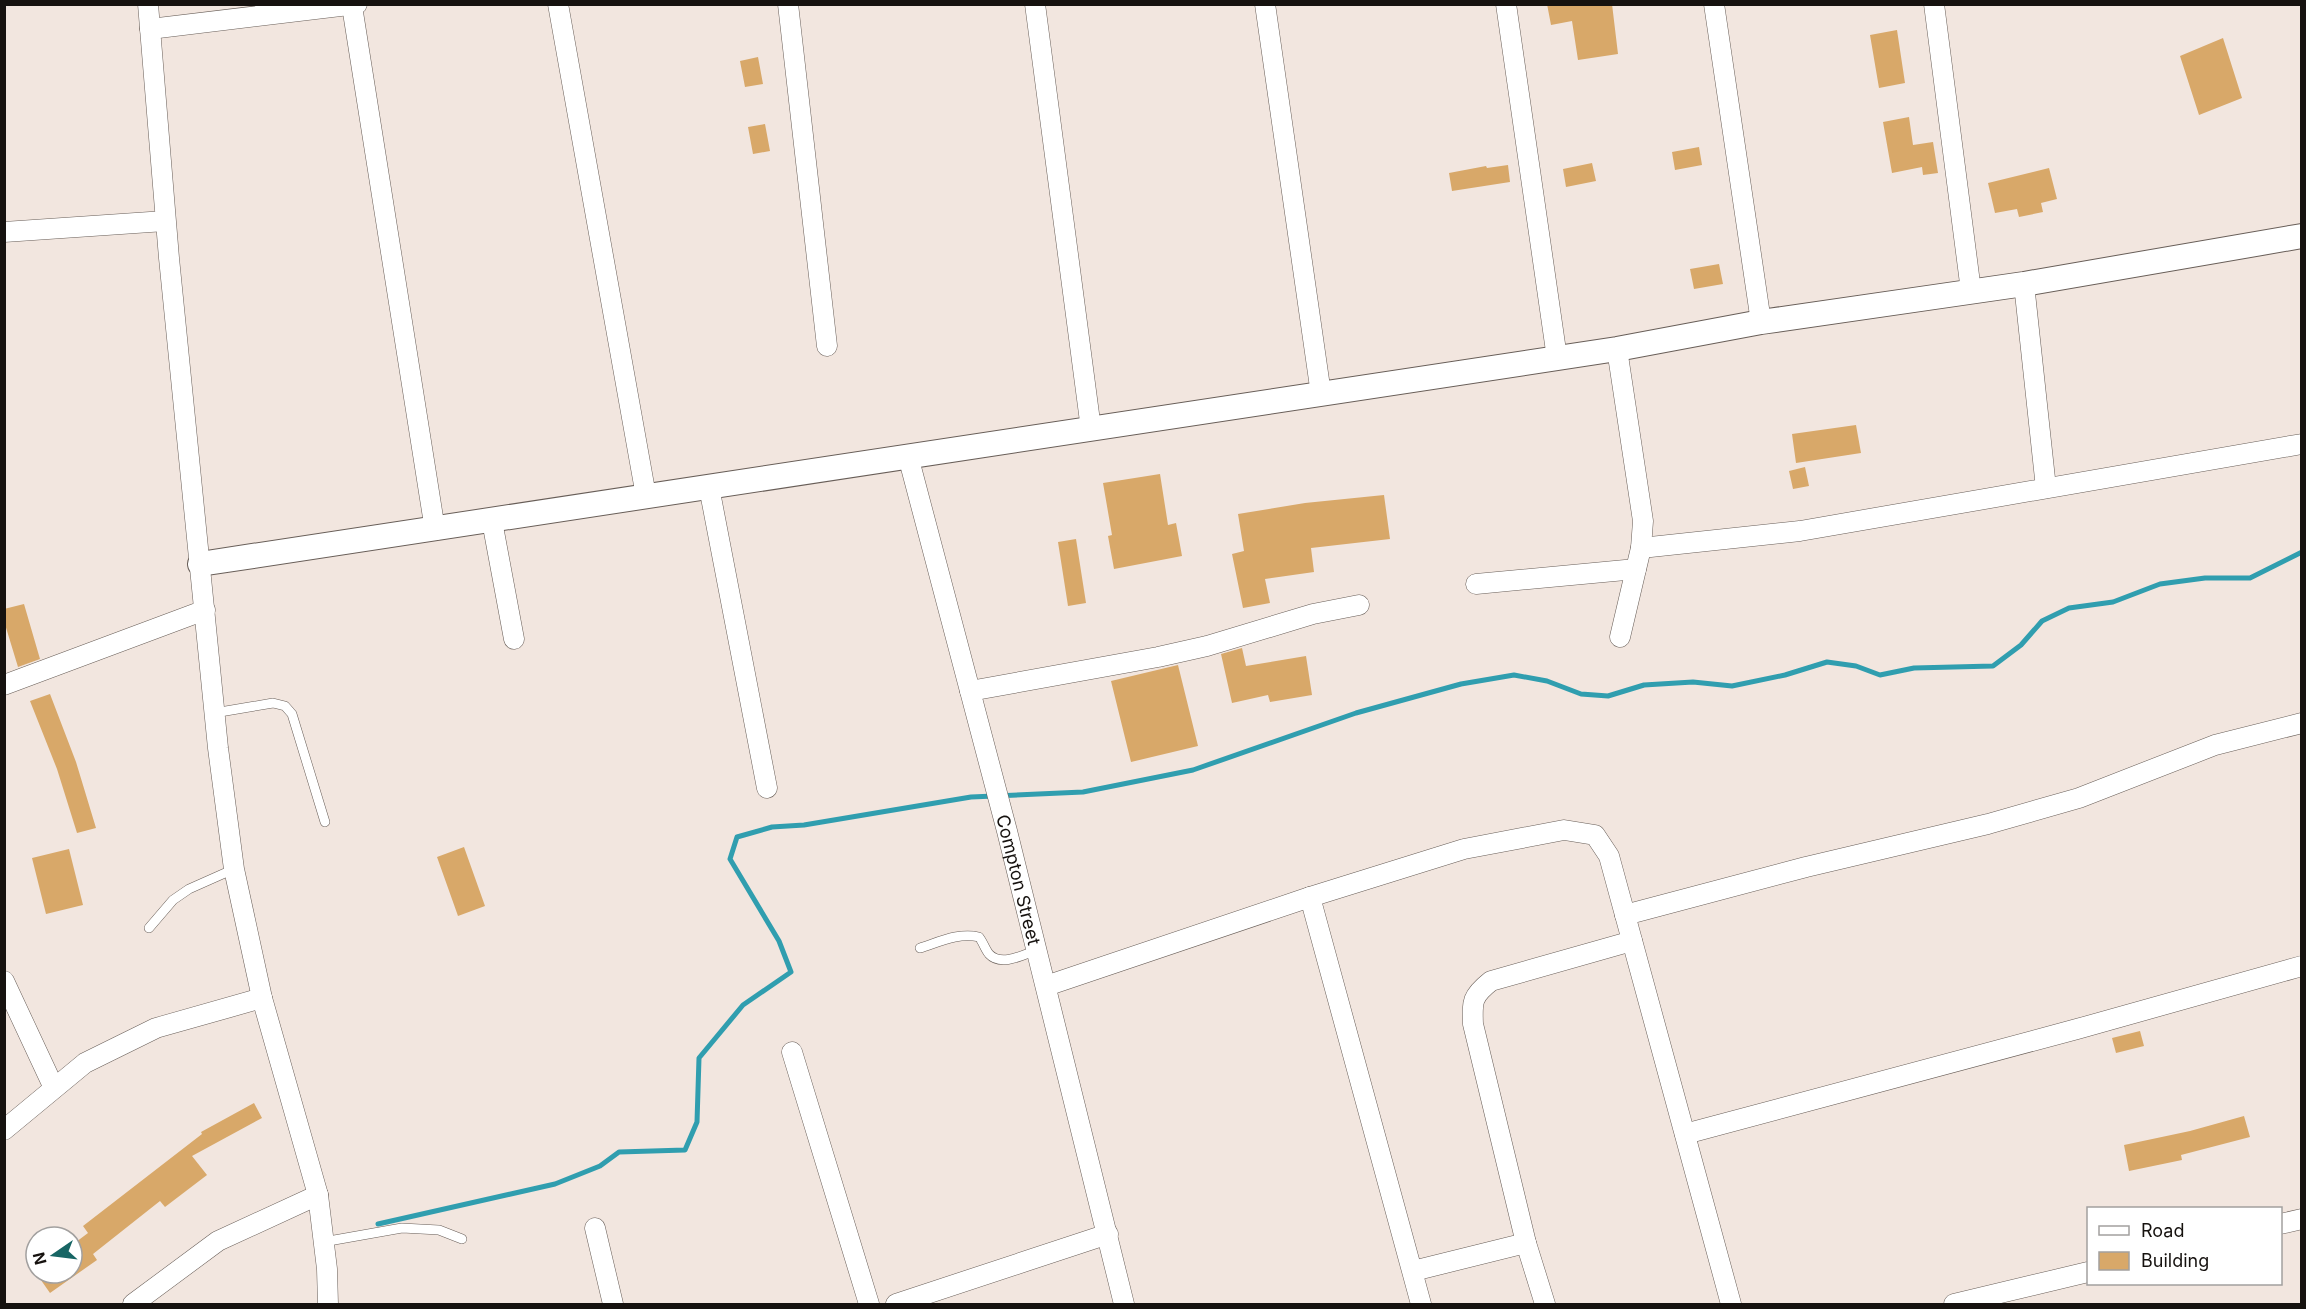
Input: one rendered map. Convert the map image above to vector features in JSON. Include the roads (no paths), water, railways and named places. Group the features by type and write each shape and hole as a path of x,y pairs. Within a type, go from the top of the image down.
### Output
{"street":[{"path":"148,4 165,221 214,712 234,869 262,998 318,1195 328,1305"},
{"path":"558,4 646,496"},
{"path":"788,4 827,346"},
{"path":"1035,4 1091,429"},
{"path":"1265,4 1321,394"},
{"path":"1506,4 1557,358"},
{"path":"1714,4 1761,322"},
{"path":"1934,4 1971,291"},
{"path":"150,29 354,5 435,530"},
{"path":"4,232 165,221"},
{"path":"200,564 1617,349 1761,322 2024,284 2301,236"},
{"path":"2024,284 2046,488"},
{"path":"1617,349 1643,521 1641,548 1620,638"},
{"path":"1641,548 1800,531 2301,444"},
{"name":"Compton Street","path":"908,456 1007,831 1124,1305"},
{"path":"709,487 767,788"},
{"path":"492,521 514,639"},
{"path":"1476,584 1636,569"},
{"path":"970,691 1158,657 1207,646 1313,614 1359,605"},
{"path":"4,685 205,610"},
{"path":"1625,915 1806,867 2010,818 2079,798 2215,745 2301,723"},
{"path":"1046,986 1310,897 1464,849 1564,830 1594,835 1609,856 1731,1305"},
{"path":"1310,897 1421,1305"},
{"path":"1545,1305 1526,1243 1473,1024 1472,1002 1479,990 1491,981 1632,941"},
{"path":"1685,1134 2077,1029 2301,966"},
{"path":"4,981 54,1088"},
{"path":"4,1130 85,1063 156,1028 262,998"},
{"path":"792,1052 869,1305"},
{"path":"133,1305 219,1241 318,1195"},
{"path":"2282,1224 2301,1219"},
{"path":"595,1228 613,1305"},
{"path":"896,1305 1108,1234"},
{"path":"1413,1271 1526,1243"},
{"path":"1954,1305 2087,1272"}],"lane":[{"path":"214,712 273,703 285,706 292,714 325,822"},
{"path":"149,928 173,900 189,889 234,869"},
{"path":"920,948 971,935 979,937 988,952 998,960 1037,950"},
{"path":"323,1242 402,1227 439,1230 462,1239"}],"waterway":[{"path":"378,1224 555,1184 600,1166 619,1152 685,1150 697,1122 699,1058 743,1005 791,972 779,941 730,859 737,837 772,827 804,825 971,797 1083,792 1193,770 1356,713 1461,684 1514,675 1547,681 1581,694 1608,696 1644,685 1693,682 1732,686 1785,675 1827,662 1856,666 1880,675 1914,668 1993,666 2021,645 2042,621 2069,608 2113,602 2160,584 2205,578 2250,578 2302,552"}]}
